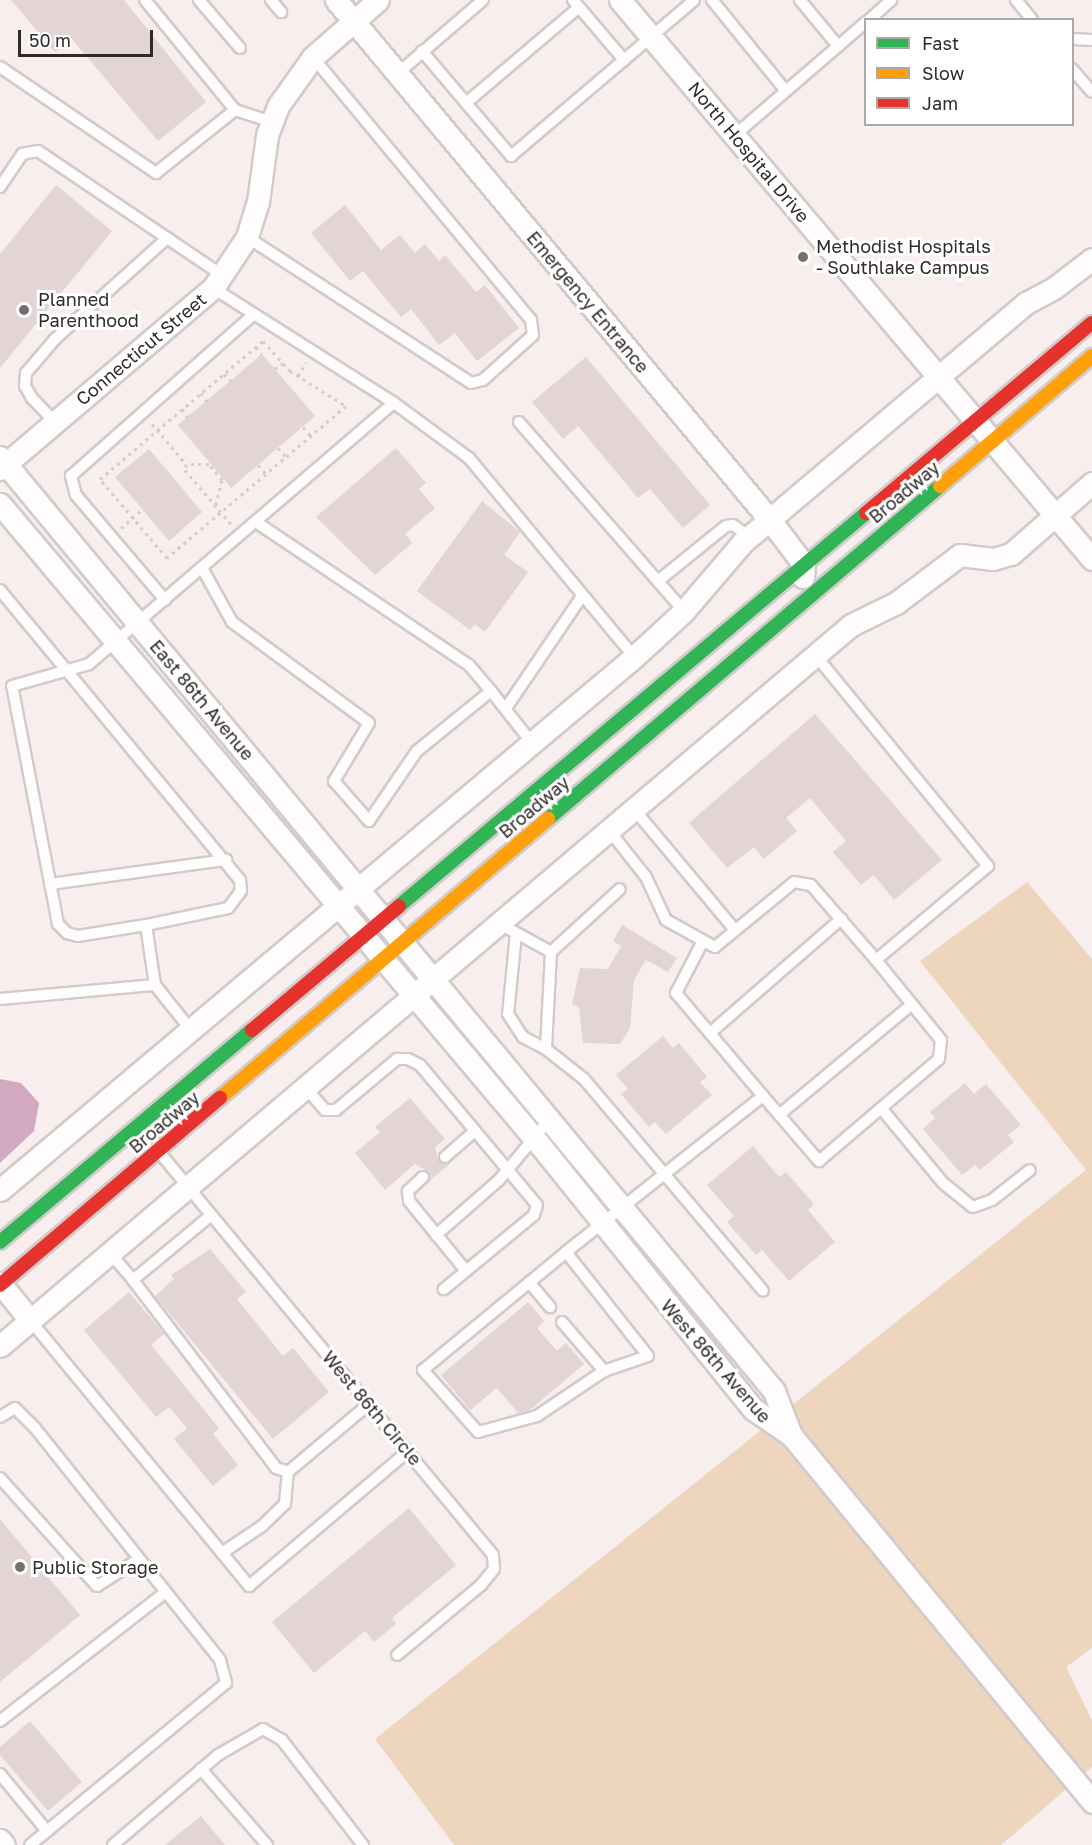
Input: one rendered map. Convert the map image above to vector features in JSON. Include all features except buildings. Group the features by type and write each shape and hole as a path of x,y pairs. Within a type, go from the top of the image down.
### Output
{"main road":[{"name":"Broadway","path":"0,1242 384,915 1092,323"},
{"name":"Broadway","path":"0,1284 1092,356"}],"street":[{"name":"Emergency Entrance","path":"336,0 770,520 804,565"},
{"name":"Connecticut Street","path":"2,463 55,422 218,281 247,237 272,122 294,79 313,57 378,0"},
{"name":"North Hospital Drive","path":"620,0 1092,559"},
{"path":"0,1190 634,657 684,611 750,537 1026,303 1054,288 1092,259"},
{"name":"East 86th Avenue","path":"2,463 405,941"},
{"path":"0,1346 186,1184 305,1087 411,996 508,929 609,829 851,625 896,603 960,555 993,559 1011,554 1092,483"},
{"name":"East 86th Avenue","path":"0,504 382,960"},
{"path":"788,615 801,594 804,565"},
{"name":"West 86th Avenue","path":"405,941 549,1120 774,1391 791,1436"},
{"name":"West 86th Avenue","path":"382,960 534,1138 753,1409 791,1436"},
{"path":"0,1284 30,1320"},
{"path":"791,1436 1092,1802"},
{"path":"0,1840 4,1845"}],"lane":[{"path":"144,0 235,110 272,122"},
{"path":"199,0 240,48"},
{"path":"271,0 281,12"},
{"path":"397,74 483,0"},
{"path":"422,51 511,156 694,0"},
{"path":"712,0 786,91"},
{"path":"800,0 838,46"},
{"path":"1016,0 1030,18"},
{"path":"870,18 886,2"},
{"path":"466,103 576,3 624,60"},
{"path":"735,135 864,24"},
{"path":"1074,39 1092,40"},
{"path":"247,237 471,382 483,380 533,335 531,320 313,57"},
{"path":"0,67 156,173 235,110"},
{"path":"1074,71 1092,92"},
{"path":"0,187 22,154 38,151 167,238 254,314 393,403 470,458 634,657"},
{"path":"55,422 29,392 26,373 55,339 167,238"},
{"path":"165,600 76,495 71,476 254,314"},
{"path":"0,688 89,664 393,403"},
{"path":"519,422 684,611"},
{"path":"256,522 469,665 532,743"},
{"path":"658,581 726,526 734,525 750,537"},
{"path":"202,568 232,622 369,723 334,781 369,821 417,751 491,691"},
{"path":"0,590 226,860 240,880 241,891 228,908 146,925 67,933 58,924 12,686"},
{"path":"506,708 582,596"},
{"path":"815,655 988,866 876,960"},
{"path":"633,808 735,930"},
{"path":"609,829 646,877 666,920 703,940 715,947 794,882 811,885 941,1040 939,1059 819,1161 676,993 703,940"},
{"path":"50,884 226,860"},
{"path":"546,1049 551,952 620,889"},
{"path":"710,1033 841,919"},
{"path":"146,925 155,985 191,1030"},
{"path":"551,952 508,929 508,1014 523,1037 546,1049 584,1079 763,1291"},
{"path":"0,999 155,985"},
{"path":"779,1115 912,1004"},
{"path":"305,1087 325,1110 336,1110 397,1059 408,1059 420,1065 537,1204 534,1215 444,1289"},
{"path":"566,1252 648,1356 604,1371 537,1416 478,1432 423,1370 566,1252 666,1176 763,1096"},
{"path":"881,1108 943,1183 973,1207 992,1200 1030,1170"},
{"path":"436,1235 509,1170 549,1120"},
{"path":"445,1157 475,1131"},
{"name":"West 86th Circle","path":"158,1151 493,1554 494,1569 481,1586 398,1655"},
{"path":"423,1176 408,1191 409,1201 466,1271"},
{"path":"133,1280 210,1216"},
{"path":"109,1252 133,1280 235,1418 276,1468 288,1472"},
{"path":"529,1282 550,1307"},
{"path":"30,1320 249,1586 408,1451"},
{"path":"562,1322 604,1371"},
{"path":"222,1553 262,1526 285,1504 288,1472 369,1404"},
{"path":"0,1416 15,1408 35,1428 220,1660 226,1683 30,1845"},
{"path":"0,1478 97,1586 139,1558"},
{"path":"0,1721 166,1592"},
{"path":"113,1845 201,1769 263,1729 282,1740 363,1845"},
{"path":"201,1769 267,1845"},
{"path":"0,1774 47,1831"}],"path":[{"path":"263,341 283,363 346,406 167,558 100,479 256,347 263,341"},
{"path":"256,347 262,354"},
{"path":"275,369 283,363"},
{"path":"225,374 231,381"},
{"path":"201,393 207,401"},
{"path":"182,409 188,417"},
{"path":"303,427 311,436"},
{"path":"157,430 186,464 209,464 222,480 216,506"},
{"path":"278,448 286,457"},
{"path":"186,464 185,470 221,512"},
{"path":"258,465 266,474"},
{"path":"133,518 142,510"}],"shaded area":[{"path":"1027,882 1092,959 1092,1648 1066,1667 1092,1720 1092,1767 1001,1845 454,1845 375,1739 1086,1170 920,961"},
{"path":"0,1079 21,1083 39,1103 34,1131 0,1163"}],"traffic: fast":[{"path":"548,819 940,486"},
{"path":"399,906 866,513"},
{"path":"0,1242 252,1030"}],"traffic: slow":[{"path":"940,486 1092,356"},
{"path":"220,1098 548,819"}],"traffic: jam":[{"path":"866,513 1092,323"},
{"path":"252,1030 399,906"},
{"path":"0,1285 220,1098"}],"place":[{"name":"Methodist Hospitals - Southlake Campus","path":"803,257"},
{"name":"Planned Parenthood","path":"24,310"},
{"name":"Public Storage","path":"20,1567"}]}
